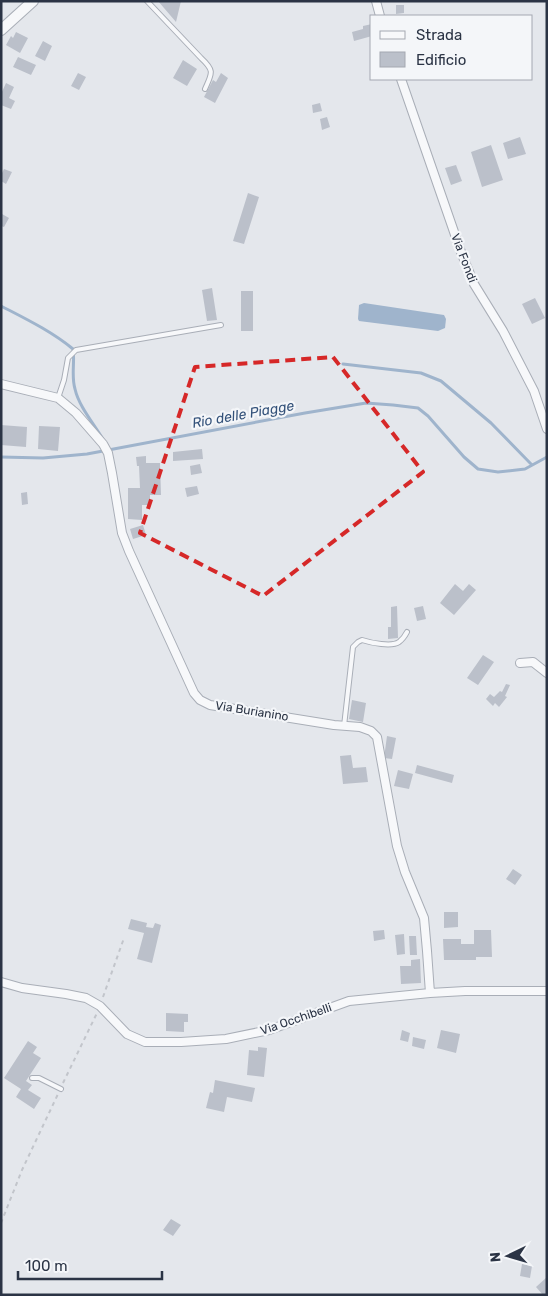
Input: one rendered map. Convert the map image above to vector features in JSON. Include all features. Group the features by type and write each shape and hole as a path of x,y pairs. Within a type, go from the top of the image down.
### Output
{"street":[{"path":"1,30 33,1"},
{"path":"376,1 380,15"},
{"name":"Via Fondi","path":"401,80 461,252 474,284 503,330 534,391 547,429"},
{"name":"Via Burianino","path":"1,384 58,398 76,413 103,444 108,453 122,533 194,693 200,700 210,704 360,727 371,731 376,736 397,846 405,872 424,918 430,993"},
{"path":"520,663 533,662 547,673"},
{"name":"Via Occhibelli","path":"1,982 22,988 86,998 100,1006 127,1034 145,1042 226,1039 269,1030 349,1001 465,991 547,991"}],"lane":[{"path":"147,1 209,65 212,72 205,89"},
{"path":"58,398 68,358 76,350 221,325"},
{"path":"344,726 354,647 362,640 397,644 407,632"},
{"path":"32,1078 39,1078 61,1089"}],"path":[{"path":"1,1223 22,1170 100,1006 124,938"}],"highlighted area":[{"path":"333,357 423,472 263,596 140,533 195,367"}],"water":[{"path":"364,303 444,315 446,319 445,328 438,331 359,321 359,305"}],"building":[{"path":"158,1 181,1 176,22"},
{"path":"396,5 404,5 404,13 396,14"},
{"path":"370,24 370,37 354,41 352,32 363,29 363,26"},
{"path":"16,32 28,38 20,53 6,45 11,36 13,38"},
{"path":"43,41 52,46 45,61 35,56"},
{"path":"18,57 36,65 31,75 13,67"},
{"path":"183,60 197,69 187,86 173,78"},
{"path":"78,73 86,77 79,90 71,86"},
{"path":"221,73 228,78 215,103 204,97 213,80 216,82"},
{"path":"6,83 14,87 9,98 15,101 11,109 1,105 1,94"},
{"path":"320,103 322,111 313,113 312,105"},
{"path":"327,117 330,127 322,130 320,119"},
{"path":"520,137 526,154 508,159 503,143"},
{"path":"491,145 503,180 482,187 471,152"},
{"path":"456,165 462,181 451,185 445,168"},
{"path":"4,169 12,172 6,184 1,181"},
{"path":"248,193 259,197 244,244 233,241"},
{"path":"2,214 9,218 4,227 1,226"},
{"path":"212,288 217,320 207,321 202,290"},
{"path":"241,291 253,291 253,331 241,331"},
{"path":"535,298 545,318 532,324 522,304"},
{"path":"1,425 27,427 26,447 1,445"},
{"path":"39,426 60,427 58,451 38,449"},
{"path":"202,449 203,459 173,461 173,452"},
{"path":"146,456 146,463 160,463 161,495 150,495 150,505 142,505 142,520 128,519 128,488 140,488 139,466 137,466 136,457"},
{"path":"200,464 202,473 191,475 190,466"},
{"path":"197,486 199,494 187,497 185,488"},
{"path":"27,492 28,504 22,505 21,493"},
{"path":"143,525 146,535 133,539 130,529"},
{"path":"455,584 463,591 469,584 476,590 454,615 440,603"},
{"path":"397,606 398,638 388,639 388,627 391,627 391,607"},
{"path":"423,606 426,619 417,621 414,608"},
{"path":"483,655 494,662 478,685 467,678"},
{"path":"506,684 510,685 505,696 507,697 499,707 495,703 493,706 486,699 490,694 494,697 500,691 502,692"},
{"path":"352,700 366,703 363,722 349,719"},
{"path":"387,736 396,738 392,759 384,758"},
{"path":"351,755 353,768 366,767 368,782 343,784 340,756"},
{"path":"417,765 454,775 452,783 415,773"},
{"path":"398,770 413,774 409,789 394,786"},
{"path":"513,869 522,875 515,885 506,879"},
{"path":"444,912 458,912 458,927 444,928"},
{"path":"131,919 147,923 146,927 153,928 155,923 161,925 152,963 137,959 144,933 128,929"},
{"path":"384,930 385,939 374,941 373,931"},
{"path":"474,930 491,930 492,957 476,957 476,960 444,960 443,939 461,939 461,944 474,944"},
{"path":"404,934 405,954 397,955 395,935"},
{"path":"409,936 416,936 417,955 410,955"},
{"path":"420,959 421,983 401,984 400,966 411,966 411,960"},
{"path":"166,1013 188,1014 188,1022 184,1022 184,1032 166,1031"},
{"path":"402,1030 410,1033 408,1042 400,1040"},
{"path":"441,1030 460,1034 456,1053 437,1048"},
{"path":"413,1037 426,1040 424,1049 412,1046"},
{"path":"28,1041 37,1047 33,1053 41,1058 26,1081 32,1085 28,1090 41,1098 34,1109 16,1097 21,1089 4,1078"},
{"path":"258,1047 267,1048 264,1077 247,1075 249,1050 258,1051"},
{"path":"215,1080 255,1088 252,1102 227,1097 224,1112 206,1108 210,1092 213,1093"},
{"path":"171,1219 181,1225 173,1236 163,1230"},
{"path":"522,1264 532,1266 530,1278 520,1276"},
{"path":"547,1277 547,1295 543,1295 536,1287"}],"waterway":[{"name":"Rio delle Piagge","path":"1,306 47,331 73,349 73,379 77,396 104,441"},
{"path":"343,364 421,373 441,381 491,423 532,465"},
{"name":"Rio delle Piagge","path":"1,457 43,458 87,454 366,403 418,408 428,416 464,457 478,469 498,472 525,469 547,457"}]}
